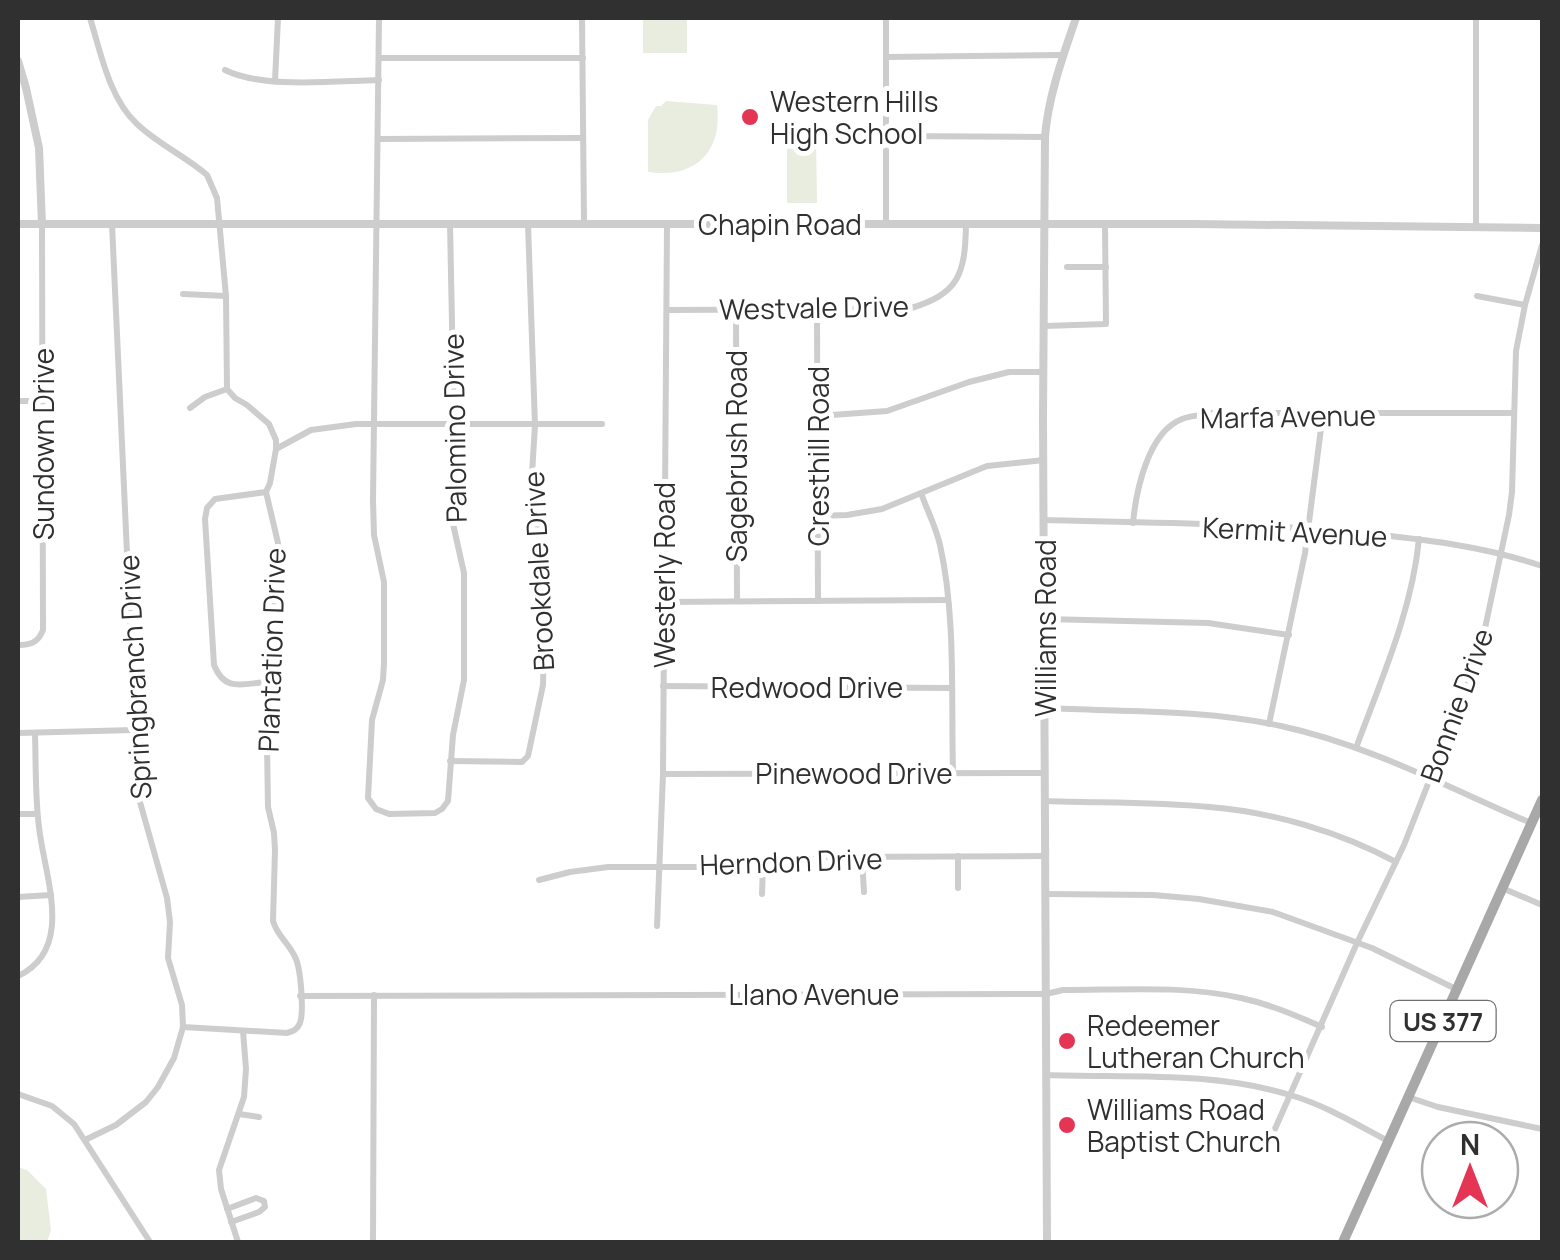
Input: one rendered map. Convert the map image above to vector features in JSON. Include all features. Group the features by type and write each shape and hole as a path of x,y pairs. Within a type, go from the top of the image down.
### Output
{"main road":[{"name":"US 377","path":"1343,1242 1542,800"}],"street":[{"path":"90,18 120,103 137,125 207,174 217,198 226,296 227,388 268,424 276,449 321,427 602,424"},
{"path":"274,81 278,18"},
{"path":"374,424 379,18"},
{"path":"582,18 584,223"},
{"path":"886,18 886,224"},
{"name":"Williams Road","path":"1048,1242 1045,137 1063,55 1076,18"},
{"path":"1476,18 1476,226"},
{"path":"886,57 1063,55"},
{"path":"379,58 583,58"},
{"path":"18,62 39,148 42,224"},
{"path":"225,70 250,80 378,80"},
{"path":"886,136 1045,137"},
{"path":"378,139 584,138"},
{"name":"Chapin Road","path":"18,224 1542,228"},
{"name":"Sundown Drive","path":"18,646 33,644 43,630 42,224"},
{"name":"Springbranch Drive","path":"85,1140 116,1125 146,1102 174,1058 182,1028 182,1005 168,958 167,898 138,795 112,224"},
{"name":"Palomino Drive","path":"374,424 374,535 384,582 384,663 372,720 368,798 376,809 388,814 434,813 448,800 450,761 464,680 464,573 451,515 454,425 450,224"},
{"path":"528,224 535,425"},
{"name":"Westerly Road","path":"657,926 661,866 667,224"},
{"name":"Westvale Drive","path":"667,310 908,310 940,296 962,272 966,225"},
{"path":"1044,326 1106,324 1106,225"},
{"name":"Bonnie Drive","path":"1272,1138 1396,862 1472,672 1502,553 1512,492 1516,350 1542,245"},
{"path":"1067,267 1106,267"},
{"path":"183,294 226,296"},
{"path":"1477,296 1525,305"},
{"name":"Sagebrush Road","path":"736,310 737,602"},
{"name":"Cresthill Road","path":"817,310 818,601"},
{"path":"818,416 887,411 1009,372 1044,372"},
{"path":"190,408 204,397 227,388"},
{"path":"18,401 44,401"},
{"name":"Marfa Avenue","path":"1133,523 1138,488 1155,445 1182,419 1214,413 1513,413"},
{"path":"1269,724 1309,528 1322,413"},
{"name":"Brookdale Drive","path":"450,761 522,762 528,756 543,685 542,542 532,474 535,425"},
{"name":"Plantation Drive","path":"243,1031 287,1034 296,1029 301,1018 297,960 275,930 273,921 274,833 268,806 266,682 279,567 278,543 266,492 276,449"},
{"path":"818,516 847,516 882,509 987,466 1044,460"},
{"path":"266,492 215,498 207,508 206,518 214,665 219,676 234,685 266,682"},
{"path":"921,493 938,540 948,600 952,772"},
{"name":"Kermit Avenue","path":"1044,520 1309,528 1418,539 1502,553 1542,566"},
{"path":"1356,748 1405,611 1418,539"},
{"path":"664,602 948,600"},
{"path":"1044,618 1208,623 1289,635"},
{"name":"Redwood Drive","path":"663,686 951,688"},
{"path":"1045,708 1211,715 1269,724 1356,748 1532,824"},
{"path":"18,733 135,730"},
{"path":"18,976 34,964 51,934 51,895 37,814 35,734"},
{"name":"Pinewood Drive","path":"662,774 1045,773"},
{"path":"1045,801 1246,812 1341,838 1396,862"},
{"path":"18,814 37,814"},
{"path":"958,856 958,888"},
{"name":"Herndon Drive","path":"538,880 608,867 762,866 829,858 1045,856"},
{"path":"862,858 864,892"},
{"path":"762,866 762,894"},
{"path":"1502,888 1542,905"},
{"path":"1046,894 1154,895 1273,912 1358,943 1457,990"},
{"path":"18,896 51,895"},
{"name":"Llano Avenue","path":"300,996 1046,994 1063,990 1174,990 1236,996 1322,1027"},
{"path":"374,996 374,1242"},
{"path":"182,1028 243,1031 246,1085 219,1170 238,1242"},
{"path":"1046,1075 1224,1080 1291,1095 1335,1112 1388,1141"},
{"path":"18,1094 52,1106 74,1124 150,1242"},
{"path":"1408,1097 1542,1129"},
{"path":"238,1114 259,1117"},
{"path":"227,1209 256,1198 264,1201 259,1212 231,1222"}],"shaded area":[{"path":"643,18 687,18 687,53 643,53"},
{"path":"666,101 717,105 715,136 710,149 692,166 665,173 648,172 648,120 656,106"},
{"path":"787,137 816,137 817,203 787,203"},
{"path":"18,1167 27,1170 46,1189 51,1230 47,1242 18,1242"}],"place":[{"name":"Western Hills High School","path":"750,117"},
{"name":"Redeemer Lutheran Church","path":"1067,1041"},
{"name":"Williams Road Baptist Church","path":"1067,1125"}]}
